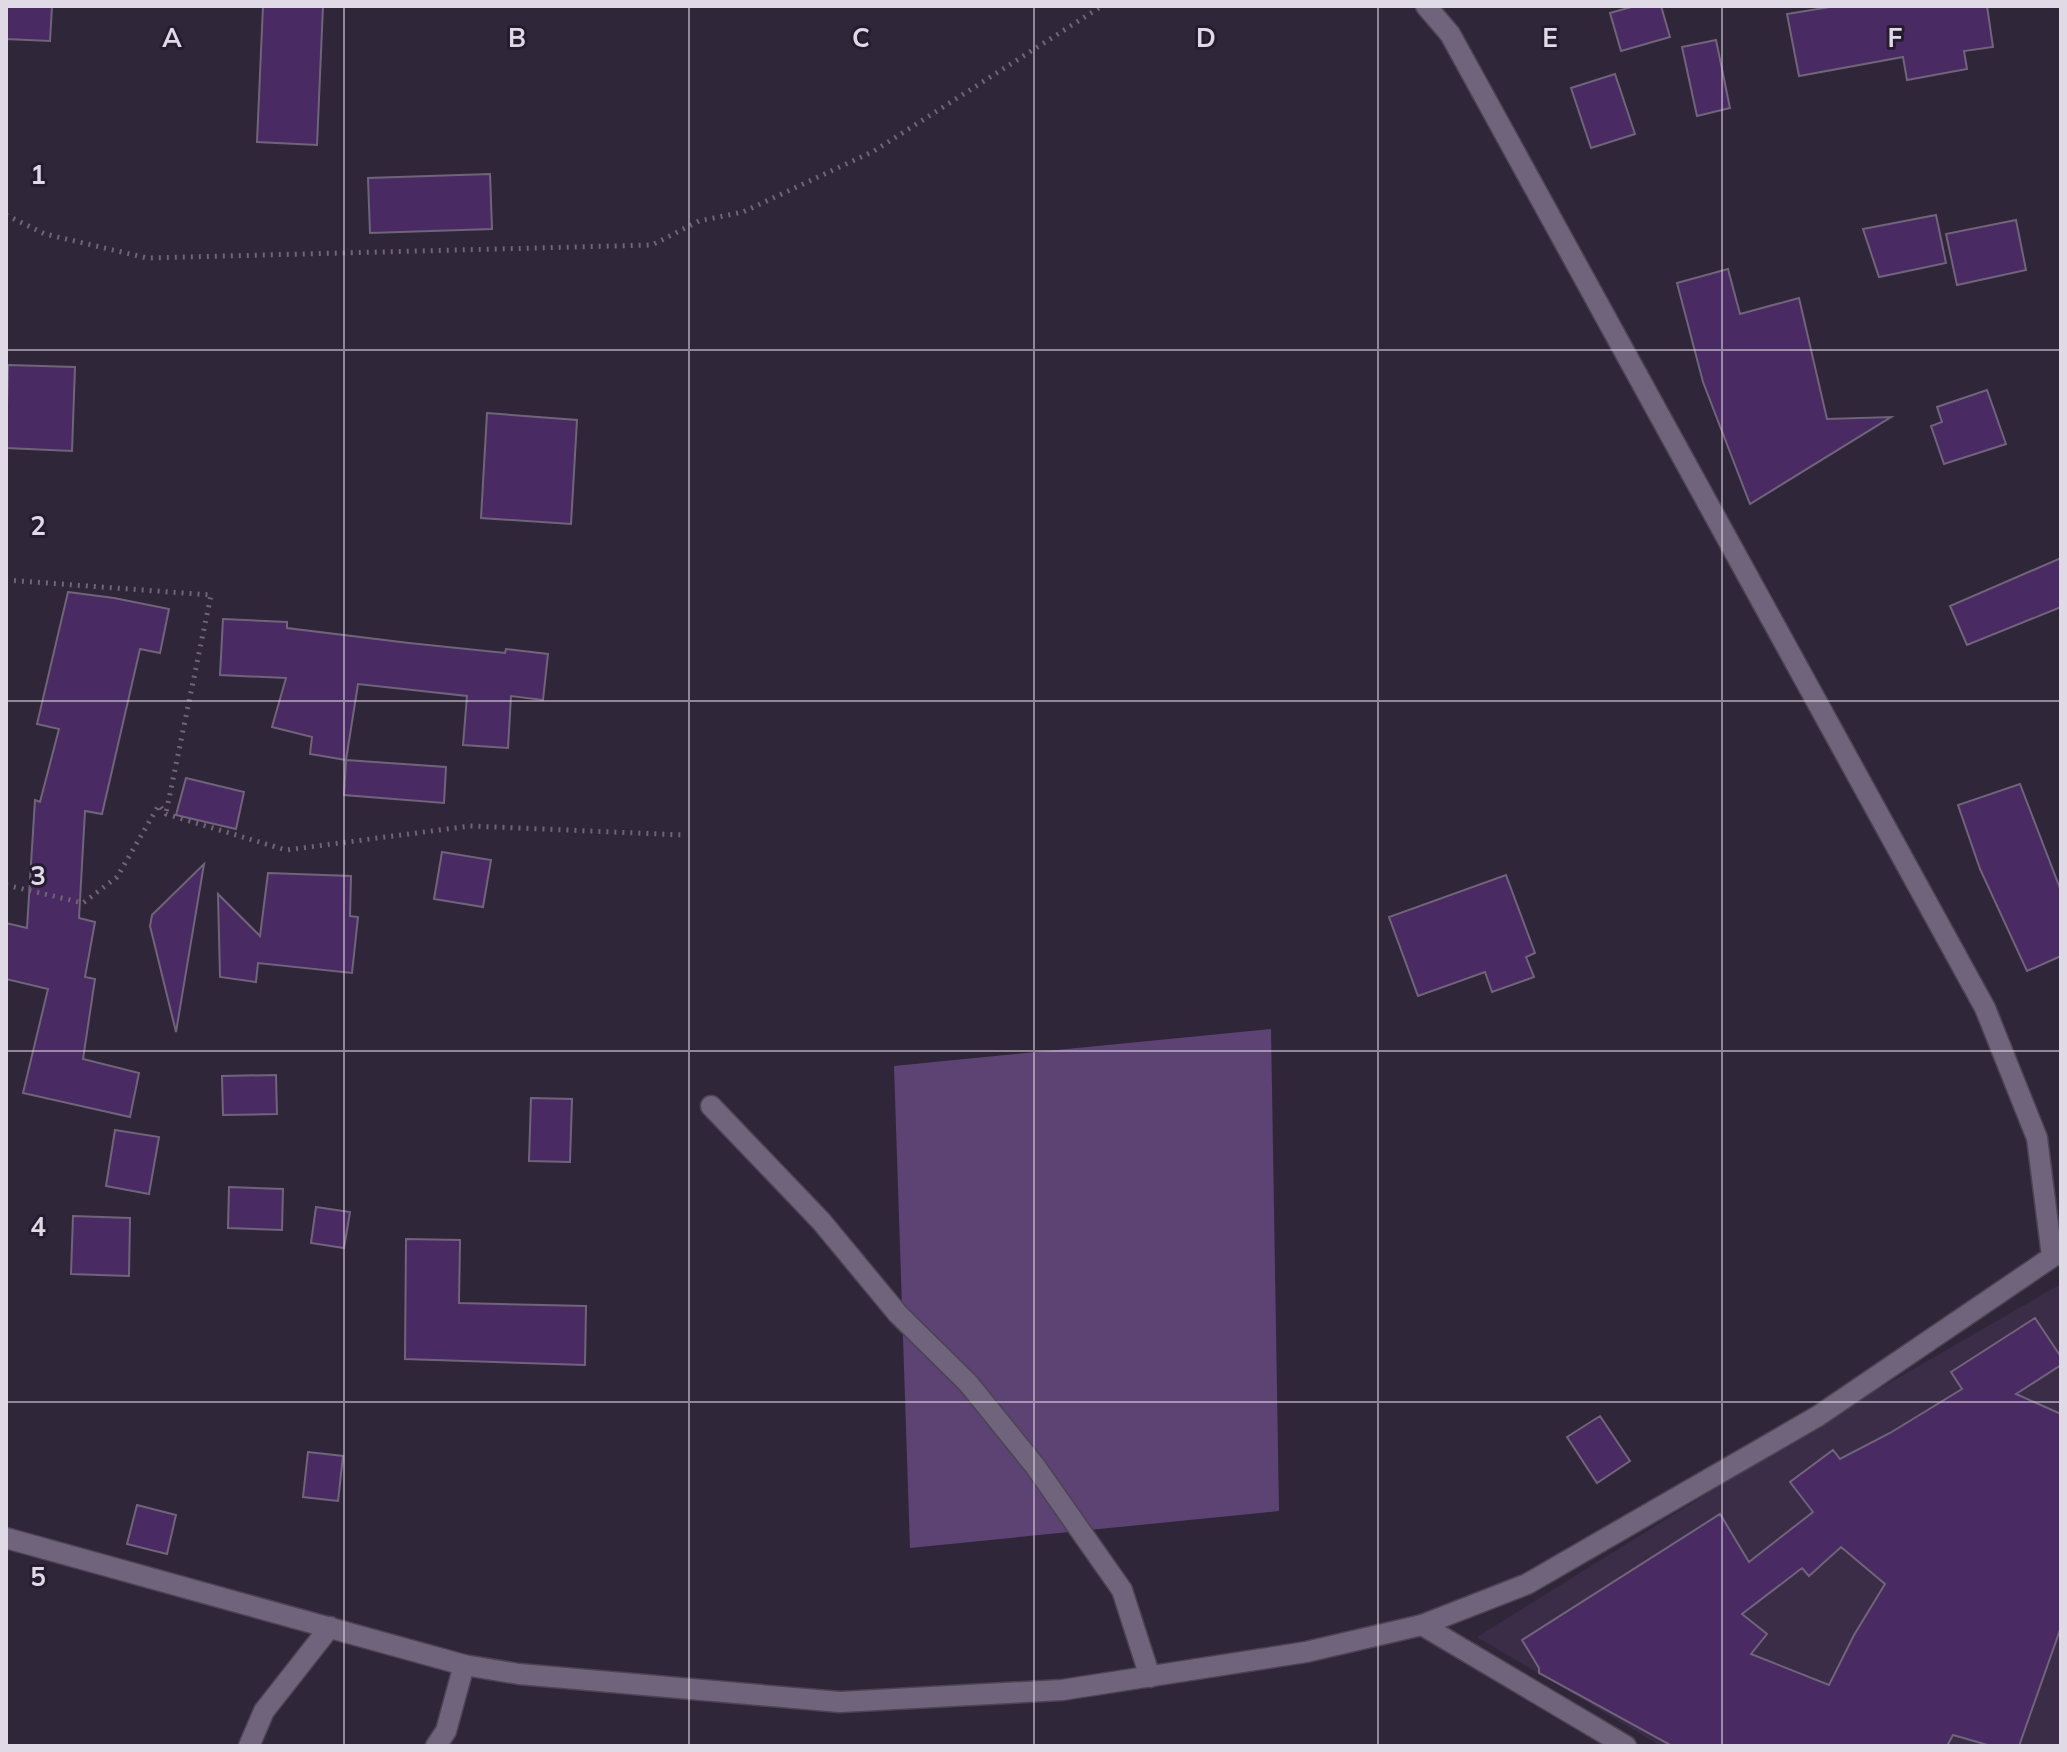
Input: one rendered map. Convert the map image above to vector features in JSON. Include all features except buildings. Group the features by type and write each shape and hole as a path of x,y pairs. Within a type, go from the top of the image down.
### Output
{"street":[{"path":"6,1538 464,1665 519,1674 840,1702 1062,1690 1306,1652 1422,1625 1527,1584 1818,1416 2056,1253 2037,1138 1985,1008 1450,34 1426,6"},
{"path":"711,1106 821,1221 898,1314 968,1383 1035,1466 1122,1590 1150,1677"},
{"path":"1422,1625 1626,1746"},
{"path":"249,1746 264,1711 330,1627"},
{"path":"436,1746 446,1731 464,1665"}],"path":[{"path":"6,215 45,234 147,258 652,245 699,221 743,212 874,151 1102,6"},
{"path":"6,580 211,595 166,814"},
{"path":"6,885 83,903 117,877 159,805 166,814 286,850 470,826 685,835"}],"shaded area":[{"path":"1271,1029 1279,1511 910,1548 894,1066"},
{"path":"2059,1285 2061,1746 1661,1746 1477,1637 1832,1416"}]}
